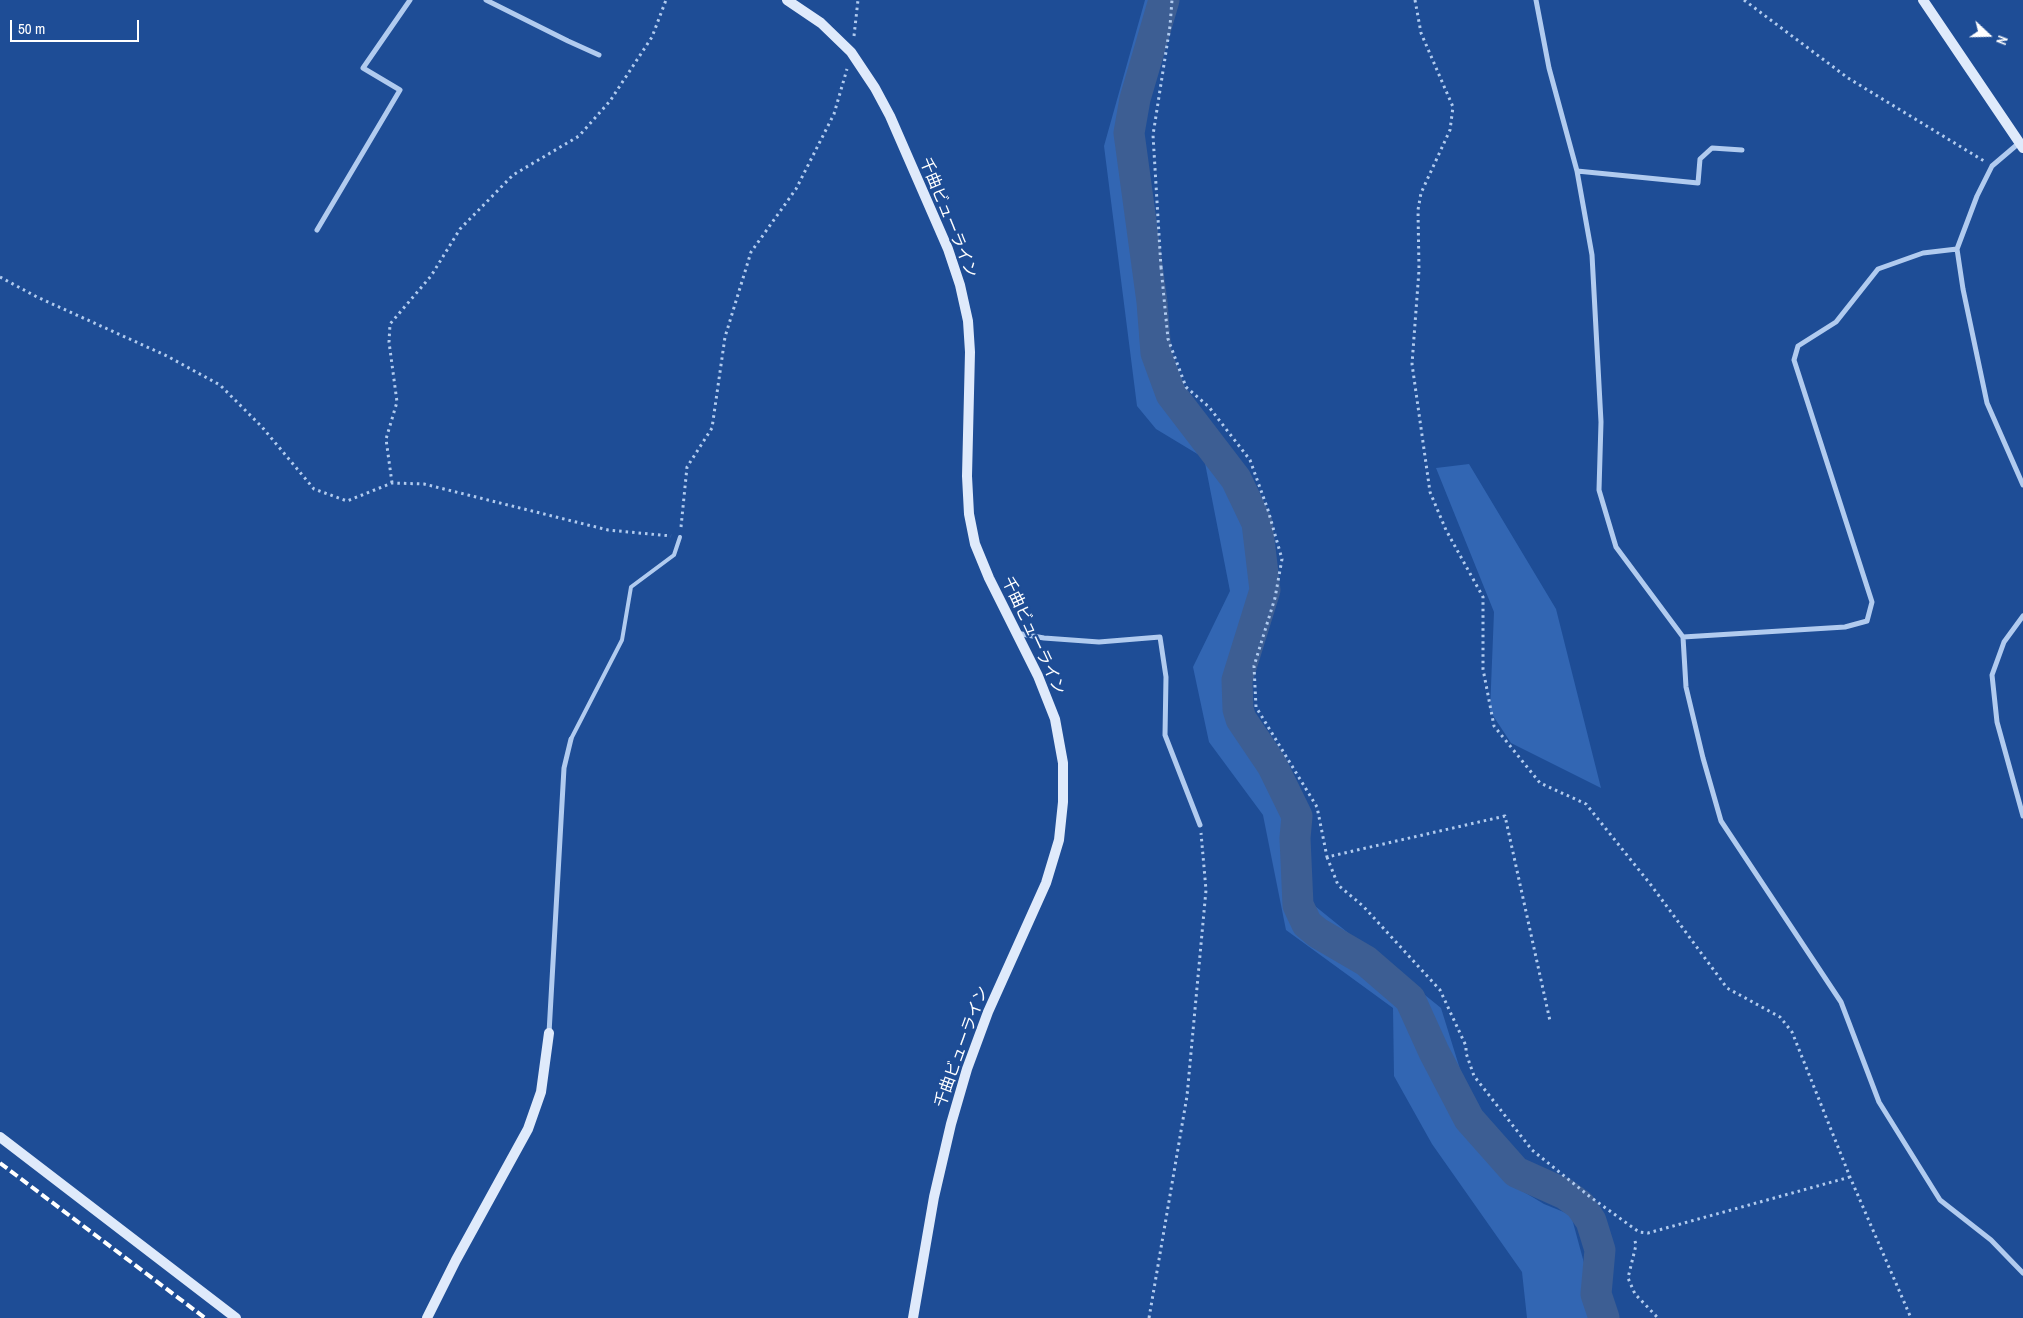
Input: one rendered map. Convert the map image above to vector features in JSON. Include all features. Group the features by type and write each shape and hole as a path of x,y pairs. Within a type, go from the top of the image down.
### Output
{"street":[{"path":"317,230 400,90 363,68 410,0"},
{"path":"486,0 599,55"},
{"name":"千曲ビューライン","path":"787,0 821,23 851,52 875,88 890,116 948,249 960,285 968,322 970,352 967,476 969,514 975,544 988,578 1038,676 1055,719 1064,763 1063,802 1059,840 1046,883 988,1012 967,1069 951,1124 934,1197 913,1318"},
{"path":"1536,0 1550,68 1577,171 1592,255 1601,422 1599,490 1616,547 1683,637 1686,687 1702,758 1721,821 1841,1002 1879,1102 1940,1200 1991,1240 2023,1273"},
{"path":"1923,0 2021,145 1992,166 1977,196 1957,249 1963,289 1988,403 2023,485"},
{"path":"1577,171 1698,183 1700,159 1712,148 1742,150"},
{"path":"1683,637 1845,627 1867,621 1872,602 1794,360 1798,346 1836,322 1878,269 1923,253 1957,249"},
{"path":"2023,616 2004,642 1992,676 1997,722 2023,816"},
{"path":"1015,633 1044,638 1098,642 1160,637 1166,677 1166,735 1200,825"},
{"path":"427,1318 456,1260 528,1129 541,1092 549,1032 564,768 571,739"},
{"path":"0,1137 236,1318"}],"lane":[{"path":"571,739 622,640 631,587 674,555 680,537"}],"path":[{"path":"392,483 386,439 397,402 389,342 390,324 431,276 460,229 512,175 579,136 610,101 652,38 666,0"},
{"path":"0,277 37,297 167,356 220,385 262,427 314,489 347,501 392,483 424,484 608,530 680,537 687,467 712,428 725,337 751,252 796,189 834,114 851,52 858,0"},
{"path":"1172,0 1170,26 1153,135 1161,267 1168,339 1186,387 1209,407 1250,460 1268,510 1282,559 1275,598 1254,666 1256,707 1317,807 1327,858 1338,885 1363,906 1440,990 1466,1046 1466,1053 1474,1076 1532,1150 1589,1196 1639,1232 1648,1232 1850,1177"},
{"path":"1415,0 1421,33 1453,107 1450,130 1421,193 1418,210 1418,270 1412,364 1430,492 1446,530 1483,597 1483,669 1494,726 1540,782 1586,804 1651,885 1727,988 1780,1017 1792,1032 1850,1177 1911,1318"},
{"path":"1744,0 1848,78 1992,166"},
{"path":"1161,267 1163,273"},
{"path":"1327,858 1505,816 1550,1021"},
{"path":"1148,1318 1187,1096 1206,890 1200,825"},
{"path":"1635,1241 1636,1245 1628,1278 1634,1294 1658,1318"}],"shaded area":[{"path":"1145,0 1158,0 1123,145 1144,349 1195,422 1243,528 1257,602 1241,649 1232,715 1278,786 1289,814 1289,855 1315,906 1441,1008 1487,1156 1504,1180 1544,1204 1571,1215 1590,1285 1603,1318 1527,1318 1522,1272 1432,1144 1394,1076 1393,1008 1286,930 1263,815 1209,742 1193,667 1230,591 1204,458 1156,429 1137,406 1104,146"},
{"path":"1469,464 1556,609 1601,788 1511,743 1490,711 1494,612 1436,468"}],"waterway":[{"path":"1164,0 1135,99 1129,133 1152,302 1156,353 1171,394 1236,479 1257,523 1265,590 1237,680 1238,709 1241,719 1272,765 1297,816 1295,838 1298,905 1307,924 1318,933 1366,961 1410,999 1434,1052 1469,1119 1516,1172 1565,1194 1580,1205 1591,1221 1600,1250 1596,1294 1604,1318"}],"railway":[{"path":"0,1163 205,1318"}]}
